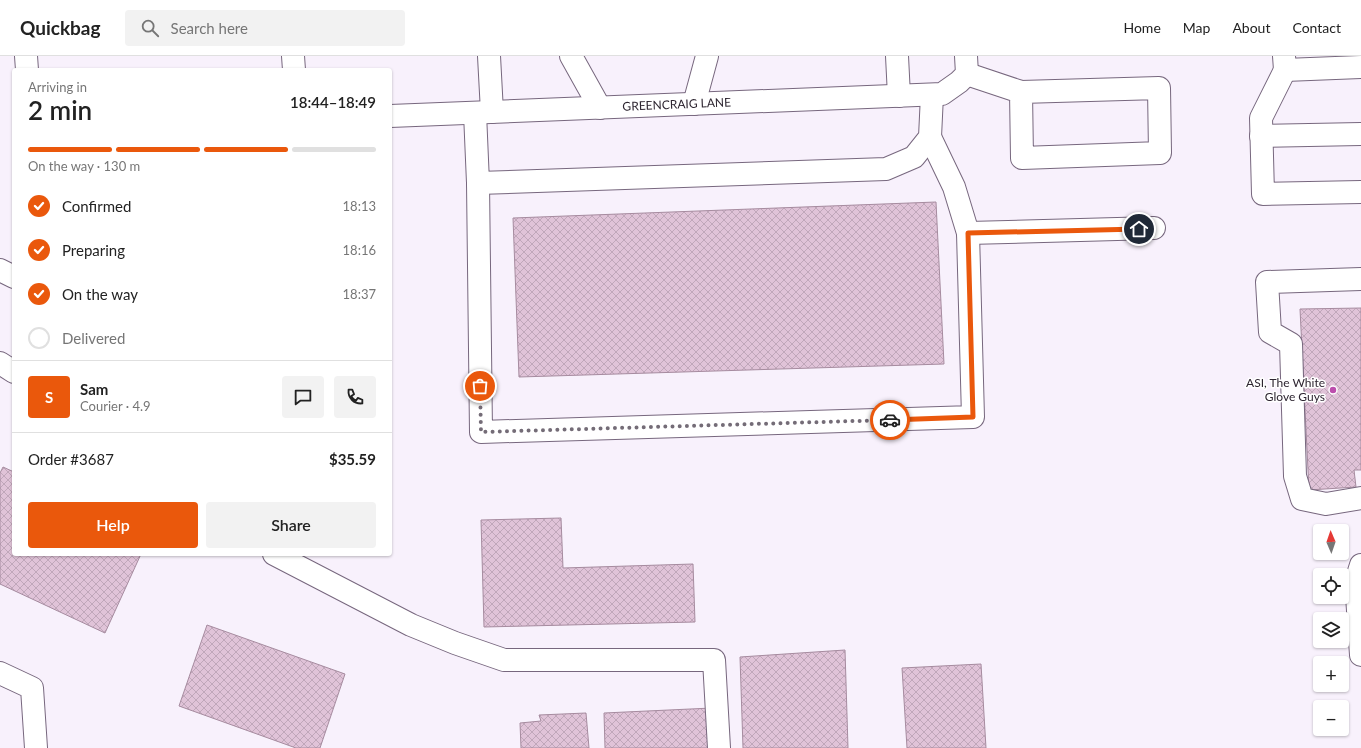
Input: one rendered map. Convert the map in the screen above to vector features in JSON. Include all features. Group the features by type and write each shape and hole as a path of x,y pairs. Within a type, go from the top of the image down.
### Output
{"street":[{"path":"26,56 27,68"},
{"path":"293,56 294,68"},
{"path":"489,56 478,183 481,432 973,417 968,233 954,187 930,137 932,95"},
{"path":"572,56 600,108"},
{"path":"694,104 707,56"},
{"path":"897,56 900,96"},
{"path":"1361,67 1284,63 1261,118 1263,194 1361,192"},
{"path":"964,71 1021,92 1159,88 1160,153 1022,158 1021,92"},
{"name":"GREENCRAIG LANE","path":"392,116 932,95 942,94 964,71"},
{"path":"1261,136 1361,134"},
{"path":"478,183 886,169 914,157 930,137"},
{"path":"968,233 1154,228"},
{"path":"0,270 12,276"},
{"path":"1361,279 1267,282 1270,332 1292,344 1295,476 1302,500 1326,504 1361,498"},
{"path":"0,363 12,371"},
{"path":"278,556 411,625 455,643 504,660 714,660 719,748"},
{"path":"1361,565 1356,581 1361,656"},
{"path":"0,673 32,688 36,748"}],"building":[{"path":"936,202 944,364 519,377 513,218"},
{"name":"ASI, The White Glove Guys","path":"1361,308 1361,470 1354,470 1356,487 1309,490 1300,309"},
{"path":"3,467 12,471 12,556 140,556 105,633 0,584 0,473"},
{"path":"561,518 563,568 693,564 695,622 484,627 481,520"},
{"path":"207,625 345,674 320,748 296,748 179,706"},
{"path":"845,650 848,748 743,748 740,657"},
{"path":"981,664 986,748 907,748 902,668"},
{"path":"712,708 713,748 605,748 604,713"},
{"path":"586,713 589,748 521,748 520,723 541,721 539,715"}],"way so far":[{"path":"480,386 481,432 890,420"}],"place":[{"name":"ASI, The White Glove Guys","path":"1333,390"}],"route":[{"path":"890,420 973,417 968,233 1139,229"}]}
